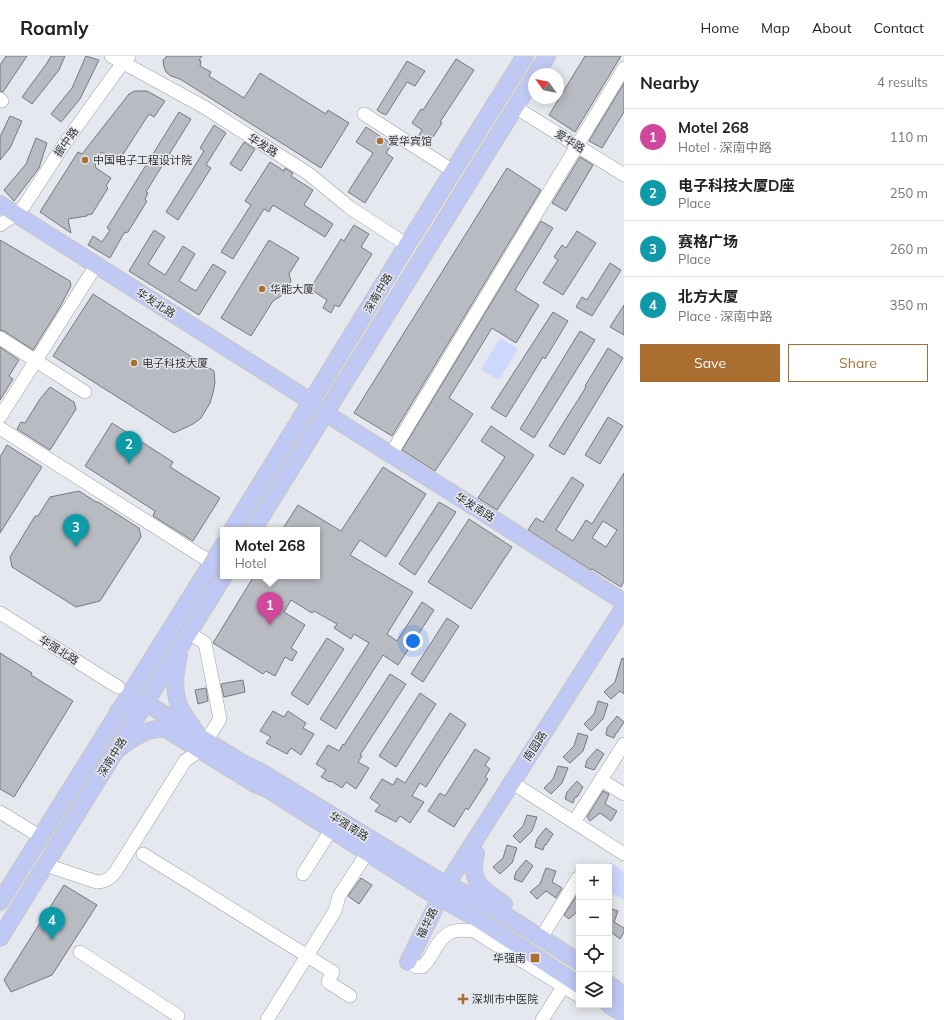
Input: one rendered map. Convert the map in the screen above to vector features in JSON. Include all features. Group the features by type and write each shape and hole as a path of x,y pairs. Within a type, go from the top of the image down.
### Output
{"main road":[{"name":"深南中路","path":"234,527 525,56"},
{"path":"540,68 547,56"},
{"name":"深南中路","path":"255,527 528,86"},
{"name":"华发北路","path":"0,204 6,218 310,405"},
{"name":"华发北路","path":"6,218 310,405"},
{"name":"华发南路","path":"325,413 624,602"},
{"name":"深南中路","path":"0,902 220,550"},
{"name":"深南中路","path":"0,938 222,579"},
{"name":"南园路","path":"471,855 624,607"},
{"name":"南园路","path":"447,890 519,787 624,621"},
{"path":"185,640 176,672 176,698 181,710 202,743"},
{"path":"118,712 133,703 146,703"},
{"name":"华强南路","path":"146,703 202,743 255,784 269,790 367,853 447,890 482,902 576,960"},
{"name":"华强南路","path":"117,750 133,738 148,730 166,729 202,743 261,772 413,865 447,890 473,916 576,983"},
{"path":"413,865 428,869 442,869 471,855 475,877 481,888 524,917 536,928 541,938"},
{"name":"福华路","path":"408,962 447,890"},
{"path":"473,916 482,902"},
{"path":"612,979 624,985"},
{"path":"612,986 624,996"},
{"path":"612,1006 624,1014"}],"street":[{"name":"华发路","path":"111,56 126,60 315,177 349,207 407,245"},
{"name":"振中路","path":"6,218 24,206 65,143 126,60"},
{"path":"391,454 624,68"},
{"name":"爱华路","path":"515,107 624,175"},
{"path":"364,114 453,172"},
{"path":"0,417 92,272"},
{"path":"0,338 85,392"},
{"path":"0,428 212,563"},
{"name":"华强北路","path":"0,613 118,687"},
{"path":"170,797 202,743 220,719 205,644 185,640"},
{"path":"46,865 97,882 108,880 116,871 185,761 202,743"},
{"path":"574,822 624,744"},
{"path":"601,780 624,794"},
{"path":"519,787 624,854"},
{"path":"0,812 41,837"},
{"path":"303,874 331,830"},
{"path":"267,1020 335,911 339,896 367,853"},
{"path":"143,854 333,972 328,982 350,996"},
{"path":"541,938 576,881"},
{"path":"408,962 422,968 448,933 460,929 474,931 576,994"},
{"path":"80,952 178,1016"},
{"path":"542,1020 563,987"}],"shaded area":[{"path":"500,338 518,349 499,380 481,369"},
{"path":"610,862 624,872 624,900 612,893 612,864 609,864"}],"building":[{"path":"6,56 27,56 3,92 0,91 0,65"},
{"path":"51,56 65,56 59,70 32,104 22,97"},
{"path":"86,56 99,60 80,99 61,122 51,114 72,88"},
{"path":"167,56 202,56 199,60 201,61 200,66 211,72 209,76 244,98 260,73 326,114 328,110 349,123 321,168 180,79 171,76 166,72 164,67 163,60"},
{"path":"585,56 621,56 575,132 549,115 556,104 564,104 564,90"},
{"path":"456,59 474,70 440,122 442,123 433,137 429,134 424,141 418,137 422,130 412,123 421,109 423,110"},
{"path":"407,61 425,71 415,86 407,82 386,115 383,114 377,110"},
{"path":"624,83 624,112 602,148 589,141"},
{"name":"中国电子工程设计院","path":"135,91 147,91 165,101 154,117 149,114 118,162 102,152 95,163 96,168 111,178 106,186 108,188 92,214 68,219 71,233 40,212 78,152 82,154 129,94"},
{"path":"179,112 191,119 146,192 148,193 145,199 147,201 128,232 124,233 110,258 88,245 93,236 102,242 110,230 107,228"},
{"path":"10,116 22,121 10,148 0,160 0,137"},
{"path":"214,125 226,133 206,165 211,168 178,220 166,212 204,151 200,148"},
{"path":"366,127 392,144 386,153 393,158 365,203 348,192 373,153 356,142"},
{"path":"36,138 47,143 39,168 14,201 4,190 26,164"},
{"path":"244,142 255,149 241,171 230,164"},
{"path":"580,157 593,165 566,211 552,203"},
{"path":"270,162 284,171 285,168 293,173 291,176 313,190 304,205 333,224 325,237 273,205 269,212 264,209 233,259 221,252 251,205 245,201"},
{"path":"507,168 541,190 392,436 354,413"},
{"path":"541,221 553,228 515,290 539,305 516,343 492,328 449,398 473,414 435,471 402,450"},
{"path":"354,225 369,234 361,247 372,254 339,307 335,305 331,313 323,308 327,300 310,289 341,239 344,241"},
{"path":"154,230 165,237 148,264 165,275 183,246 195,254 179,281 196,291 213,264 226,272 199,315 129,271"},
{"path":"577,231 596,243 563,295 543,283 558,260 554,257 562,245 566,248"},
{"path":"0,240 70,281 71,286 60,307 33,350 4,331 0,330"},
{"name":"华能大厦","path":"269,240 299,258 289,274 291,281 281,296 273,301 251,336 221,318"},
{"path":"610,263 621,270 592,316 576,307 582,297 587,300"},
{"name":"电子科技大厦","path":"93,294 214,371 215,382 213,393 210,403 201,418 193,424 174,433 53,356"},
{"path":"624,305 624,335 610,327"},
{"path":"553,312 568,321 545,359 543,357 506,417 491,408"},
{"path":"580,331 595,340 534,438 520,429"},
{"path":"0,347 19,360 9,376 13,379 0,400"},
{"path":"608,348 623,358 564,455 549,446 586,387 585,386"},
{"path":"50,387 74,402 76,409 50,450 17,429 21,422 25,423 40,399"},
{"path":"608,417 623,426 600,464 585,455"},
{"path":"112,423 173,462 170,467 220,498 193,541 153,516 155,511 85,466"},
{"path":"491,426 534,455 497,510 478,498 505,457 481,441"},
{"path":"7,445 42,467 0,533 0,457"},
{"path":"383,467 426,494 386,557 360,540 350,555 413,592 387,634 397,641 422,602 434,610 398,665 383,655 336,729 320,719 369,643 354,634 351,639 334,628 337,624 314,611 312,613 291,600 284,612 305,625 291,648 297,652 292,661 285,657 275,676 266,671 263,674 213,643 252,579 320,579 320,527 284,527 298,505 341,531"},
{"path":"624,473 624,581 621,587 528,530 536,518 543,522 572,477 584,485 556,530 573,541 586,520 592,524","holes":["603,521 617,530 606,547 592,538"]},
{"path":"79,491 139,528 141,537 100,601 76,607 12,567 10,557 35,516 38,516 50,497"},
{"path":"439,502 456,512 415,575 399,564"},
{"path":"469,519 512,547 471,609 428,582"},
{"path":"447,618 459,626 423,682 411,674"},
{"path":"327,638 344,649 308,705 291,694"},
{"path":"0,653 32,673 31,675 73,701 14,797 0,789"},
{"path":"622,658 624,659 624,694 620,691 611,699 604,692 615,682"},
{"path":"390,674 406,684 360,755 362,756 358,762 369,768 356,789 346,782 342,788 321,777 326,770 316,764 328,745 339,751"},
{"path":"243,680 245,692 224,697 221,684"},
{"path":"206,688 208,701 198,704 195,690"},
{"path":"420,693 436,704 396,767 379,756"},
{"path":"598,701 608,704 603,719 591,731 584,724 594,714"},
{"path":"273,711 284,717 288,711 306,723 303,728 314,734 301,755 291,748 287,754 266,743 271,737 260,731"},
{"path":"450,713 466,724 426,787 420,783 412,796 424,802 410,823 400,816 396,822 375,811 380,805 370,798 382,779 393,785 397,778 405,783"},
{"path":"617,716 624,722 614,738 606,735 607,728"},
{"path":"578,733 588,736 583,751 570,763 563,757 574,746"},
{"path":"475,749 490,758 485,765 490,769 485,777 488,779 468,810 466,808 454,827 428,811 440,793 445,796"},
{"path":"597,749 604,754 594,770 585,767 587,760"},
{"path":"558,766 568,768 562,783 551,794 544,788 553,779"},
{"path":"577,781 583,787 577,797 575,797 573,803 565,799 567,792"},
{"path":"603,791 609,794 605,804 617,811 611,821 600,813 590,821 587,817"},
{"path":"527,815 537,817 532,831 520,843 513,836 523,826"},
{"path":"546,828 553,834 546,845 545,844 543,850 535,847 537,839"},
{"path":"507,845 517,848 512,863 500,874 493,867 503,858"},
{"path":"526,860 533,866 522,882 514,879 516,872"},
{"path":"546,868 556,871 552,882 562,888 556,898 546,891 537,899 530,892 540,884"},
{"path":"361,878 372,885 359,904 348,896"},
{"path":"64,885 97,905 52,975 11,992 4,980"},
{"path":"576,897 576,913 569,919 564,915"},
{"path":"612,909 618,911 614,922 624,928 624,932 620,939 612,933"}],"place":[{"name":"爱华宾馆","path":"380,141"},
{"name":"中国电子工程设计院","path":"85,160"},
{"name":"华能大厦","path":"262,289"},
{"name":"电子科技大厦","path":"134,363"},
{"name":"电子科技大厦D座","path":"129,464"},
{"name":"赛格广场","path":"76,547"},
{"name":"Motel 268","path":"270,625"},
{"name":"北方大厦","path":"52,940"},
{"name":"华强南","path":"535,958"},
{"name":"深圳市中医院","path":"463,999"}]}
